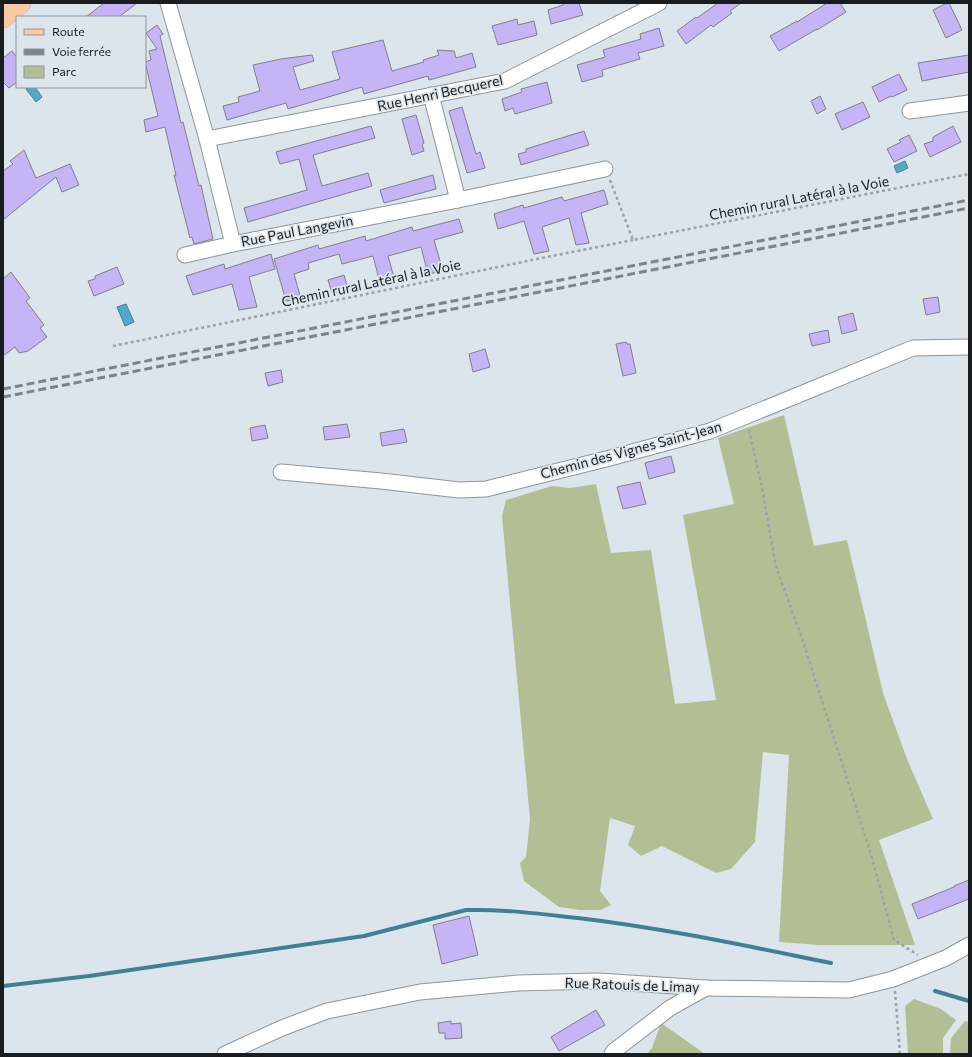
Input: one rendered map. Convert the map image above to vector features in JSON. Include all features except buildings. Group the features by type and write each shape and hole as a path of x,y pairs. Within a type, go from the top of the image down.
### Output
{"main road":[{"path":"3,18 21,3"}],"street":[{"name":"Rue Paul Langevin","path":"168,3 207,139 233,244 458,200 605,169"},
{"name":"Rue Henri Becquerel","path":"207,139 505,81 659,3"},
{"path":"431,95 458,200"},
{"path":"910,111 969,103"},
{"path":"185,255 233,244"},
{"name":"Chemin des Vignes Saint-Jean","path":"281,472 459,490 486,489 710,431 913,348 969,347"},
{"name":"Rue Ratouis de Limay","path":"225,1054 282,1028 327,1012 420,992 518,983 598,981 706,988 849,990 894,979 946,958 969,944"},
{"path":"612,1054 649,1023 670,1008 706,988"}],"path":[{"path":"605,169 633,240"},
{"name":"Chemin rural Latéral à la Voie","path":"113,346 633,240 969,174"},
{"path":"746,416 762,488 776,567 802,638 867,844 894,940 932,963"},
{"path":"894,979 900,1054"}],"green space":[{"path":"784,415 814,546 847,540 883,693 907,759 933,819 879,840 915,945 819,945 779,942 789,755 763,752 755,842 731,869 716,873 662,846 641,856 628,845 635,826 610,818 600,891 611,905 600,910 580,910 559,907 524,881 520,863 526,857 530,819 502,516 506,500 552,486 570,488 596,484 611,553 651,550 675,704 716,700 683,515 734,504 718,438"},
{"path":"914,999 941,1009 956,1020 943,1038 943,1054 908,1054 905,1006"},
{"path":"965,1021 969,1022 969,1054 950,1054 951,1038"},
{"path":"661,1023 705,1054 647,1054 652,1048"}],"water":[{"path":"36,88 42,97 36,102 26,89"},
{"path":"905,161 908,168 897,173 894,166"},
{"path":"126,304 134,322 125,326 117,307"}],"waterway":[{"path":"3,986 89,976 364,936 466,910 522,912 610,922 705,938 831,963"},
{"path":"935,991 969,1001"}],"railway":[{"path":"3,389 969,200"},
{"path":"3,397 969,208"}]}
